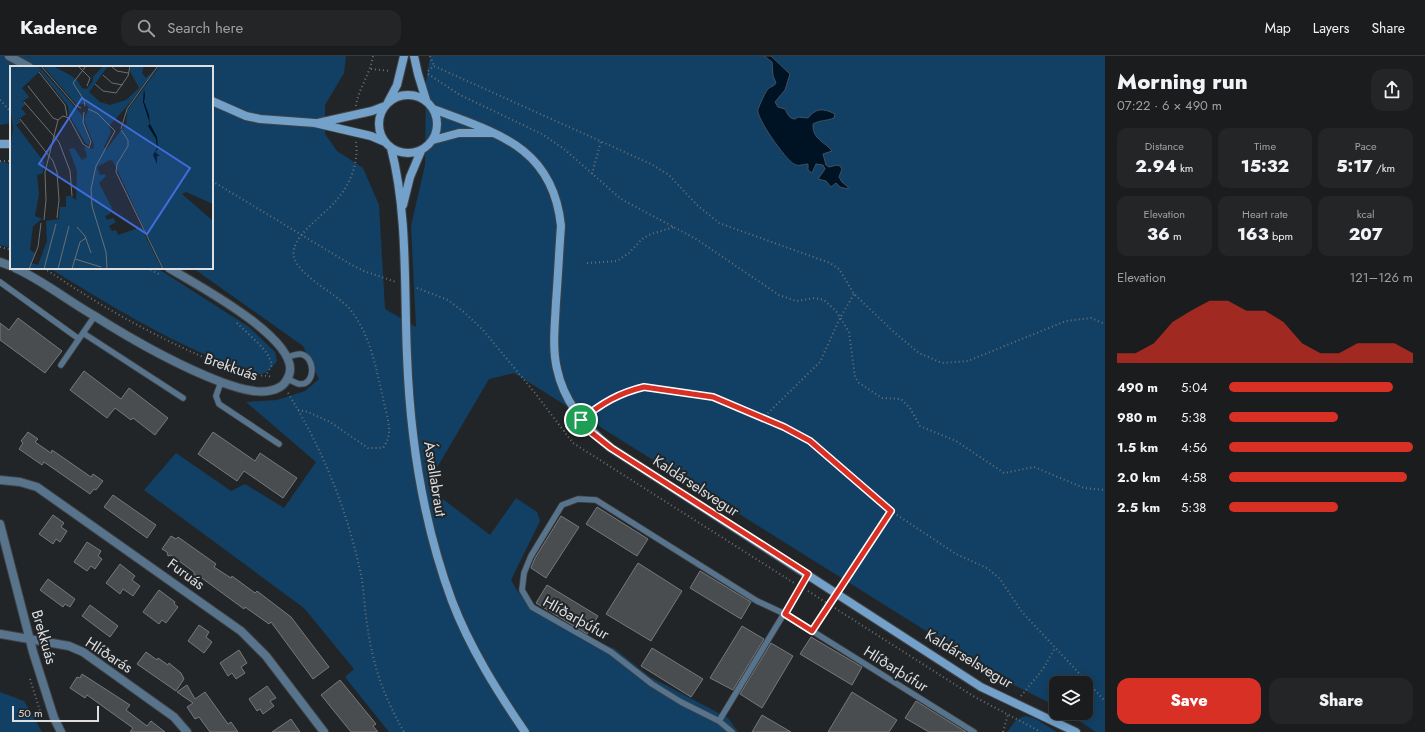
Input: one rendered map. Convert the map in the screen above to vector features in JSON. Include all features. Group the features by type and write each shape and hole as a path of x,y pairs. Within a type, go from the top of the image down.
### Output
{"main road":[{"path":"388,145 379,126 380,118 397,85 404,56"},
{"path":"213,101 246,116 260,119 315,123 371,136 408,154 420,151 433,140 438,121 433,109 426,100 414,56"},
{"path":"315,123 372,111 403,95 411,95 426,100"},
{"name":"Kaldárselsvegur","path":"433,109 472,122 522,148 545,175 557,204 561,226 554,348 557,369 562,387 581,420 592,433 611,448 981,687 1076,732"},
{"name":"Kaldárselsvegur","path":"433,140 459,133 494,133"},
{"name":"Ásvallabraut","path":"388,145 397,170 402,209 407,357 411,411 420,483 430,530 452,602 469,639 489,677 525,732"},
{"name":"Ásvallabraut","path":"402,209 410,177 420,151"}],"street":[{"path":"9,56 27,66"},
{"path":"0,262 10,266"},
{"name":"Brekkuás","path":"17,269 94,317 174,360 221,382 262,392 276,389 283,385 287,378"},
{"path":"171,269 253,321 273,337 288,357 290,366 287,378"},
{"name":"Furuás","path":"0,480 20,482 37,487 241,631 266,656 324,732"},
{"name":"Brekkuás","path":"0,524 30,640 54,718 60,732"},
{"name":"Hlíðarás","path":"0,634 69,646 83,652 174,717 187,732"}],"lane":[{"path":"0,282 79,339"},
{"path":"61,365 94,317"},
{"path":"83,333 183,398"},
{"path":"287,378 299,384 304,383 308,380 312,372 312,366 304,356 300,354 288,357"},
{"path":"221,382 216,396 219,404 279,444"},
{"name":"Hlíðarþúfur","path":"732,732 719,721 681,702 652,684 612,652 532,606 522,590 524,573 531,556 562,505 578,498 596,500 757,601 785,614 974,732"},
{"path":"719,721 808,574"}],"path":[{"path":"356,109 357,97 371,69 374,56"},
{"path":"430,56 434,66 651,164 669,175 697,205 719,222 830,263 840,270 854,294 895,333 919,352 942,362 968,361 1066,321 1091,318 1105,324"},
{"path":"434,66 426,72 460,95 542,134 564,149 621,199 696,239 779,295 796,301 815,298 824,300 836,311 849,332 853,368 855,377 859,383 882,398 901,399 910,408 920,426 956,441 1004,473 1034,467 1084,488 1105,490"},
{"path":"0,100 10,111"},
{"path":"298,410 308,412 330,422 368,448 382,448 387,442 389,433 386,412 369,344 361,325 349,309 297,265 293,256 294,247 302,234 335,203 343,192 357,159 355,137"},
{"path":"592,174 600,142"},
{"path":"213,182 364,271 398,283"},
{"path":"586,263 618,261 629,253 642,239 651,234 674,227"},
{"path":"0,247 10,250"},
{"path":"45,269 76,290 143,329 184,350 252,376 266,375 272,377"},
{"path":"149,269 166,277"},
{"path":"762,419 820,362 840,318 854,294"},
{"path":"236,321 267,352 271,359 272,365 266,375"},
{"path":"564,431 581,420 596,407 622,392 644,387 713,397 784,427 810,441 891,511 956,554 987,568 1000,579 1022,612 1105,701"},
{"path":"288,393 327,467 344,511 360,572 366,623 378,679 385,697 404,732"},
{"path":"812,631 891,511"},
{"path":"1003,732 1008,714 1043,669 1055,648"}],"shaded area":[{"path":"0,56 346,56 344,73 325,105 325,134 337,151 363,168 379,205 385,309 416,327 411,226 425,165 426,82 430,56 1105,56 1105,732 1096,732 1078,720 1093,720 1093,676 1049,676 1049,702 990,673 939,639 514,373 489,379 428,483 431,490 490,535 516,498 537,512 540,521 511,580 518,592 539,609 572,630 615,649 650,677 728,718 738,732 389,732 345,677 354,669 304,608 144,490 176,453 231,491 245,484 284,508 316,462 246,402 277,400 305,391 319,379 303,346 194,269 213,269 213,66 10,66 10,123 0,125"},
{"path":"764,56 771,56 790,74 785,90 775,102 778,107 785,109 790,117 793,119 798,117 808,118 814,112 820,110 835,114 834,118 813,124 813,129 817,137 832,151 823,154 826,165 829,167 837,165 840,166 842,169 839,177 848,189 840,187 836,183 831,187 826,181 818,179 825,169 823,165 816,164 812,173 808,170 808,164 794,164 785,155 766,129 758,113 758,109 767,90 776,83 773,76 772,62"},
{"path":"0,161 10,164 10,248 0,245"},
{"path":"51,269 159,269 249,327 275,352 277,361 270,369 260,374 244,371 182,344"},
{"path":"0,692 24,701 42,732 0,732"},
{"path":"1025,716 1034,718 1057,732 1007,732 1016,720"}],"building":[{"path":"18,318 62,351 45,373 0,340 0,323 9,330"},
{"path":"84,371 121,399 129,388 168,418 155,435 133,418 131,420 115,408 107,418 70,390"},
{"path":"28,432 38,439 35,442 51,453 52,450 91,477 93,474 103,481 96,490 94,489 90,494 44,462 42,465 19,449 23,443 21,441"},
{"path":"213,432 255,461 260,453 297,478 283,498 244,471 237,481 198,454"},
{"path":"113,495 156,525 147,538 104,507"},
{"path":"597,507 648,539 637,556 586,524"},
{"path":"53,515 64,523 61,527 67,531 60,542 56,539 53,544 39,534"},
{"path":"561,516 579,527 546,578 531,568 535,558"},
{"path":"171,536 176,539 178,537 216,564 214,567 231,578 232,576 255,593 257,591 291,617 329,667 313,679 271,622 269,624 245,607 244,609 199,576 194,575 194,572 171,555 168,556 167,552 162,549"},
{"path":"87,542 101,551 98,556 102,559 95,569 91,566 87,571 74,562"},
{"path":"638,563 682,591 651,641 606,614"},
{"path":"120,564 135,576 132,580 140,586 133,596 123,589 120,594 106,583"},
{"path":"700,571 751,602 741,619 690,588"},
{"path":"48,579 75,599 70,607 65,604 63,607 40,590"},
{"path":"547,585 598,616 587,634 536,603"},
{"path":"159,590 175,602 174,604 178,607 166,623 162,620 159,624 143,612"},
{"path":"90,605 118,626 110,637 82,616"},
{"path":"199,625 209,632 206,637 212,642 204,653 188,641"},
{"path":"742,626 764,639 733,690 710,678"},
{"path":"811,637 862,667 852,685 800,654"},
{"path":"771,643 793,656 762,708 740,694"},
{"path":"652,648 703,679 691,697 641,666"},
{"path":"239,650 247,663 241,667 245,673 236,679 232,673 228,676 220,663"},
{"path":"146,652 157,660 158,658 168,665 169,663 181,673 184,679 176,691 137,664"},
{"path":"82,674 130,705 126,710 147,726 151,721 165,732 130,732 133,728 87,695 85,698 70,688 77,677 80,678"},
{"path":"340,680 376,724 373,726 378,732 351,732 321,695"},
{"path":"187,685 195,699 205,692 228,724 231,722 238,732 210,732 199,717 195,719 187,707 193,703 177,692"},
{"path":"267,686 276,698 270,701 274,706 263,714 260,709 257,711 249,699"},
{"path":"852,692 897,720 889,732 828,732"},
{"path":"916,701 966,732 929,732 905,718"},
{"path":"762,715 791,732 752,732"},
{"path":"291,719 300,732 272,732"}],"route":[{"path":"644,387 713,397 784,427 810,441 891,511 812,631 785,614 808,574 611,448 592,433 581,420 596,407 622,392 644,387"}]}
